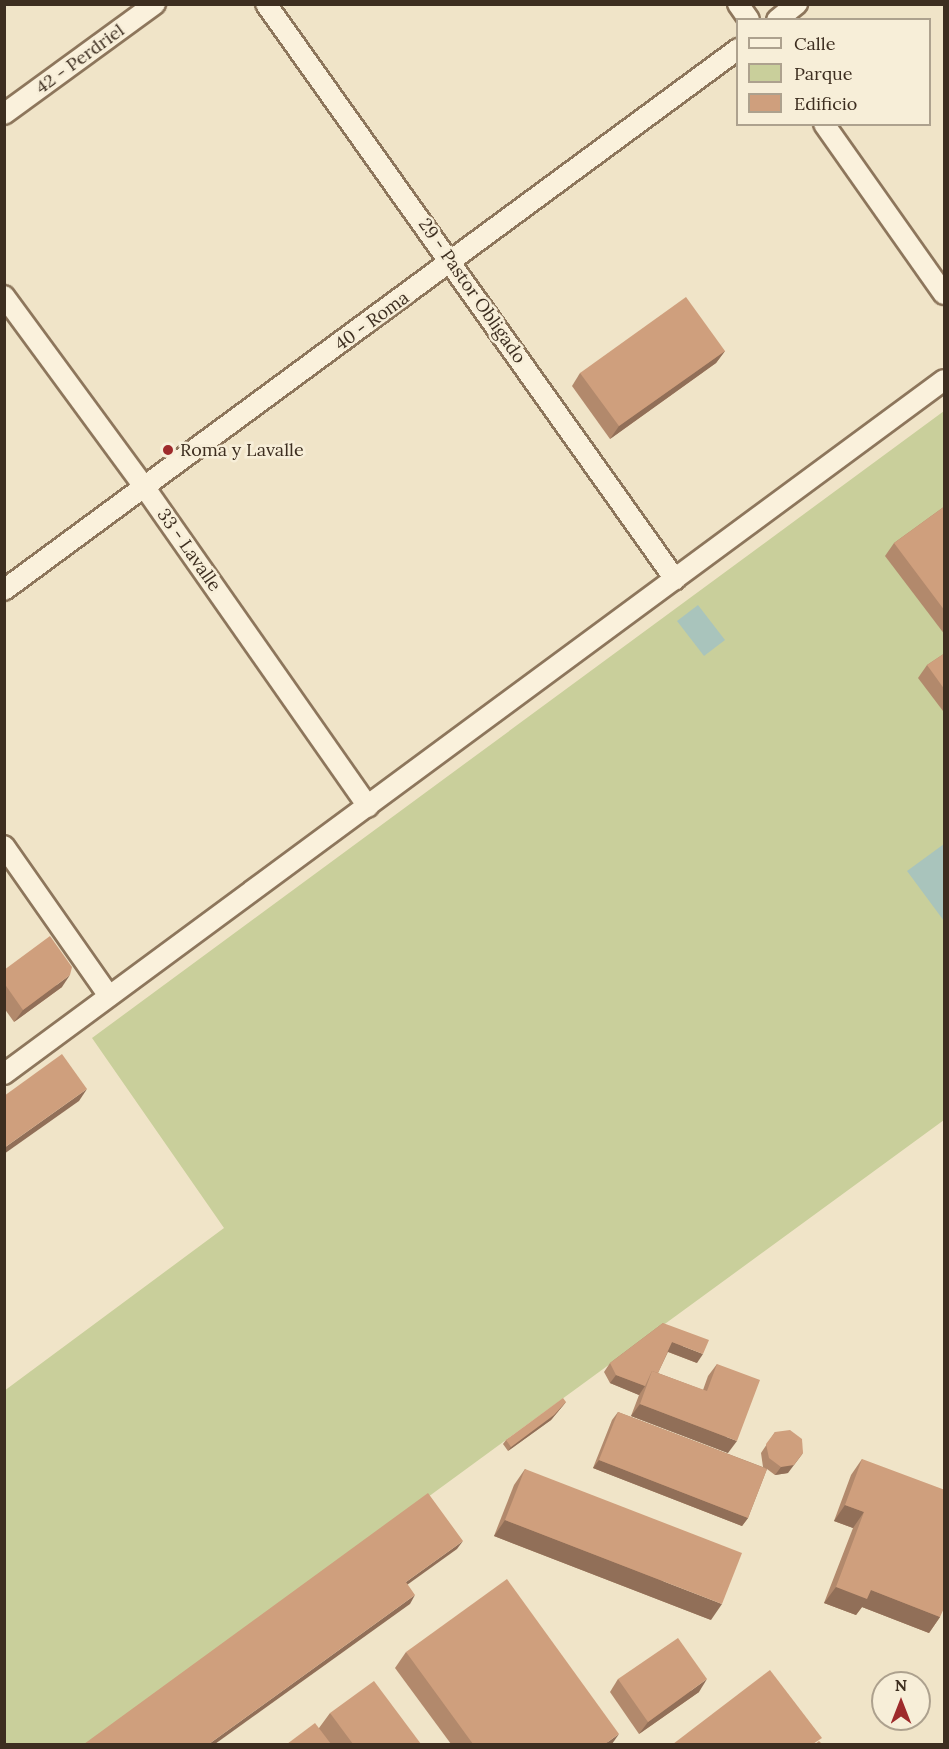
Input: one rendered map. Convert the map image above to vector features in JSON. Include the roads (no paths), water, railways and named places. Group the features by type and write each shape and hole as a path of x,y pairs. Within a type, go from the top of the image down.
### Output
{"street":[{"name":"42 - Perdriel","path":"4,114 154,4"},
{"name":"29 - Pastor Obligado","path":"266,4 453,262 675,579"},
{"path":"738,4 748,18"},
{"path":"780,18 797,4"},
{"name":"40 - Roma","path":"4,590 453,262 736,50"},
{"path":"825,126 945,294"},
{"name":"33 - Lavalle","path":"4,296 145,488 369,807"},
{"path":"4,1074 945,380"},
{"path":"4,846 108,996"}],"water":[{"path":"698,605 725,640 704,656 677,621"},
{"path":"944,844 944,921 907,871"}],"place":[{"name":"Roma y Lavalle","path":"168,450"}]}
